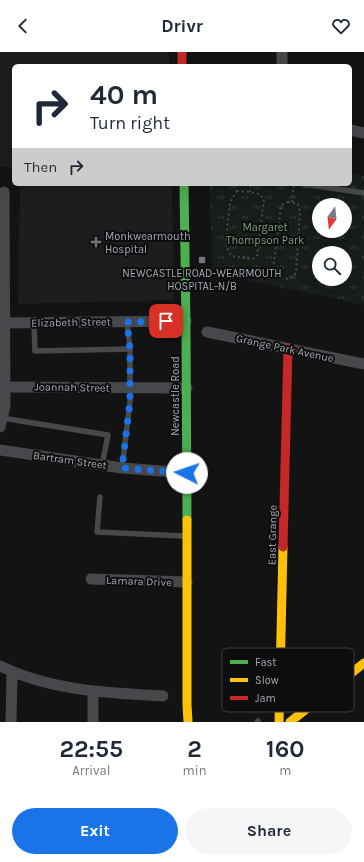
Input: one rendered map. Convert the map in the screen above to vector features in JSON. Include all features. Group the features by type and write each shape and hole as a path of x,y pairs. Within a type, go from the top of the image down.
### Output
{"main road":[{"path":"182,52 182,64"},
{"name":"Newcastle Road","path":"184,186 187,388 188,722"},
{"name":"East Grange","path":"282,648 288,348"},
{"path":"354,671 364,663"},
{"name":"Newcastle Road","path":"184,722 187,704"},
{"name":"East Grange","path":"280,712 280,722"},
{"path":"290,722 303,712"}],"street":[{"path":"282,52 282,64"},
{"path":"352,130 364,133"},
{"path":"1,422 5,386 2,190"},
{"name":"Elizabeth Street","path":"4,323 186,321"},
{"name":"Grange Park Avenue","path":"207,332 364,364"},
{"name":"Joannah Street","path":"5,386 187,388"},
{"name":"Bartram Street","path":"0,450 122,468 187,473"},
{"name":"Lamara Drive","path":"91,579 187,582"},
{"path":"0,666 12,672 55,686 93,692 163,696"},
{"path":"11,722 12,672"},
{"path":"93,692 93,722"}],"lane":[{"path":"317,186 364,193"},
{"path":"122,468 130,401 130,349 127,322"},
{"path":"34,323 35,351 130,349"},
{"path":"1,422 108,435 102,465"},
{"path":"100,497 97,532 187,536"}],"path":[{"path":"250,192 251,186"},
{"path":"292,202 294,186"},
{"path":"237,191 250,192 259,194 264,199 257,256 253,259 232,256 228,251 226,240 230,202 237,191"},
{"path":"292,202 298,204 300,212 296,273 292,278 286,279 278,277 273,270 281,206 284,203 292,202"}],"shaded area":[{"path":"0,52 169,52 169,64 12,64 12,168 0,167"},
{"name":"Monkwearmouth Hospital","path":"20,186 172,186 174,300 18,304"}],"green space":[{"name":"Margaret Thompson Park","path":"352,173 364,176 364,305 213,273 209,186 352,186"}],"traffic: fast":[{"path":"184,186 187,520"}],"traffic: slow":[{"path":"187,520 188,722"},
{"path":"281,648 283,547"},
{"path":"354,671 364,663"},
{"path":"279,712 279,722"},
{"path":"290,722 303,712"}],"traffic: jam":[{"path":"182,52 182,64"},
{"path":"283,547 288,348"}],"place":[{"name":"Monkwearmouth Hospital","path":"96,242"},
{"name":"NEWCASTLE ROAD-WEARMOUTH HOSPITAL-N/B","path":"202,260"}],"route":[{"path":"166,321 127,322 130,349 130,401 122,468 187,473"}]}
